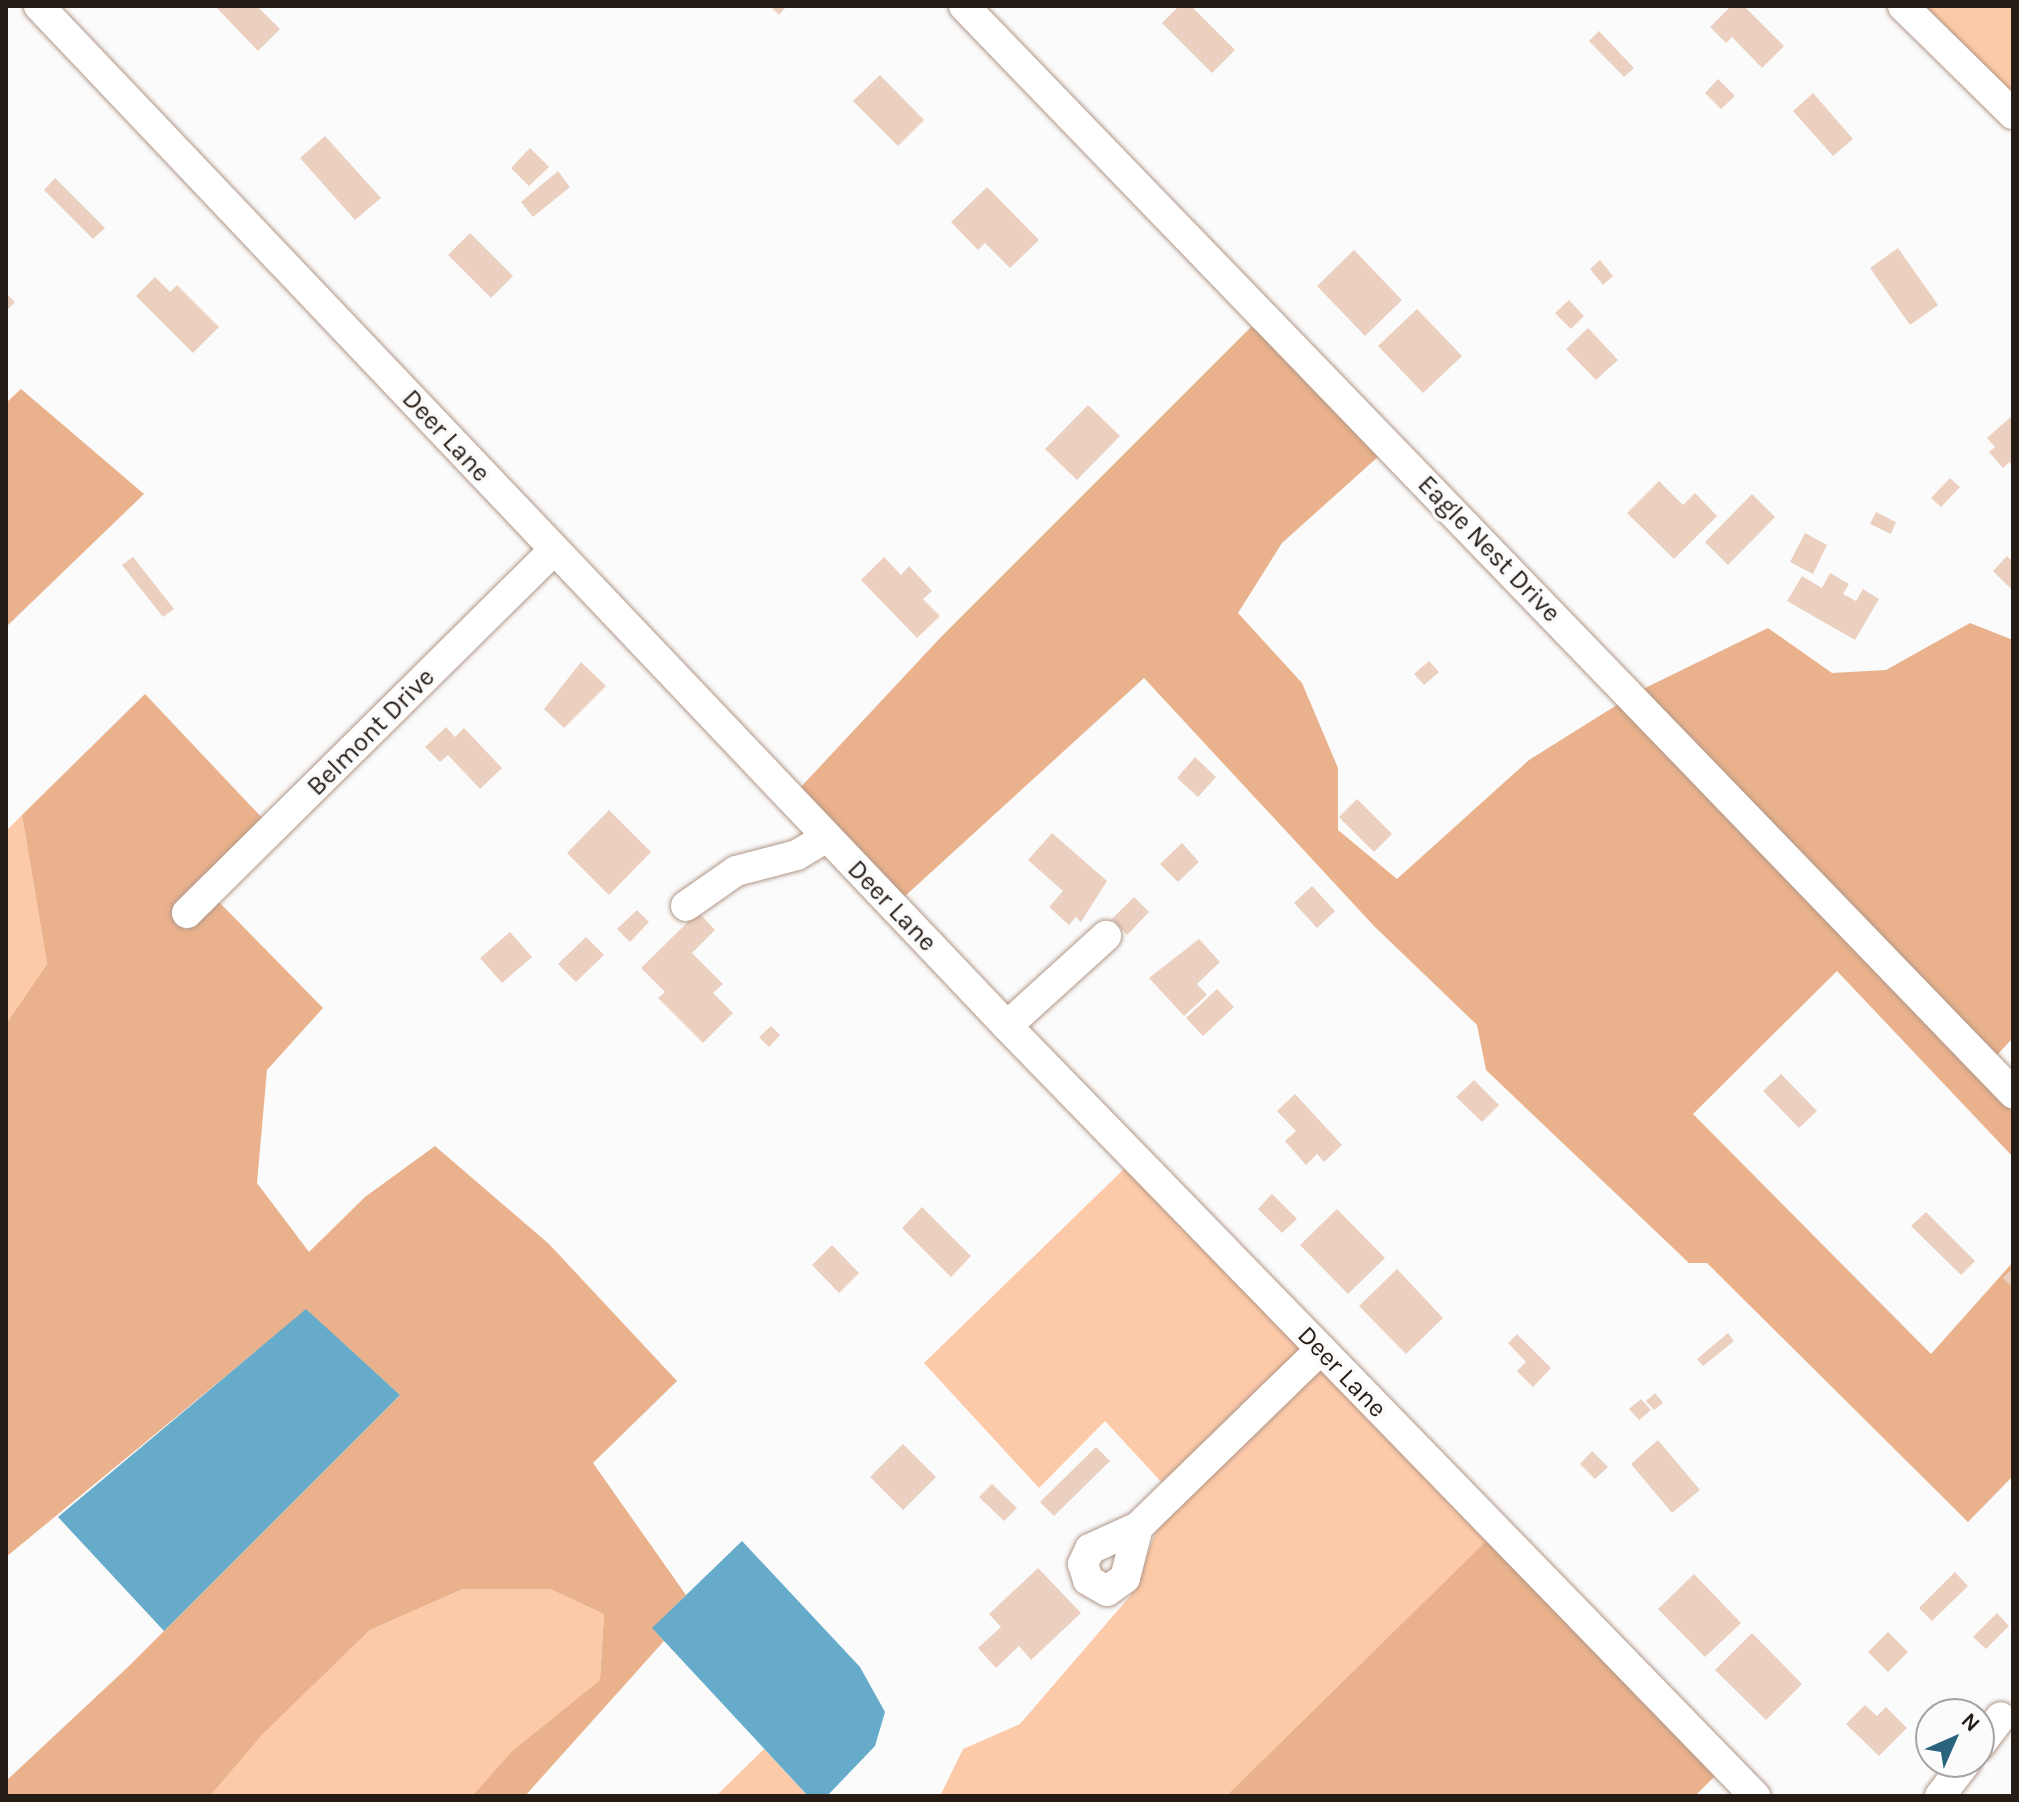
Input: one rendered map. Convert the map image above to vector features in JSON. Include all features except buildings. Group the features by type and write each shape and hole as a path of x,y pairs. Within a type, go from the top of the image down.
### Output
{"street":[{"name":"Deer Lane","path":"39,6 1007,1026 1755,1796"},
{"name":"Eagle Nest Drive","path":"964,6 2013,1093"},
{"path":"1903,6 2013,114"},
{"name":"Belmont Drive","path":"187,913 554,550"},
{"path":"686,906 736,871 797,855 827,837"},
{"path":"1007,1026 1106,936"},
{"path":"1138,1527 1321,1349"},
{"path":"1995,1725 2001,1717"},
{"path":"1940,1796 1954,1778"}],"shaded area":[{"path":"1922,6 2013,6 2013,90 2010,93"},
{"path":"1254,324 1380,455 1282,543 1238,613 1302,683 1338,768 1338,830 1397,879 1529,760 1620,703 2013,1112 2013,1157 1837,971 1693,1114 1931,1354 2013,1262 2013,1476 1968,1522 1707,1263 1689,1263 1486,1070 1477,1025 1374,926 1144,678 904,897 799,789 941,637"},
{"path":"21,389 144,494 6,627 6,403"},
{"path":"1970,623 2013,640 2013,1038 1996,1056 1643,689 1768,628 1832,673 1886,670"},
{"path":"145,694 265,821 171,915 186,930 217,900 323,1008 267,1070 257,1183 309,1252 365,1197 435,1146 549,1244 677,1381 593,1463 686,1595 653,1628 664,1641 525,1796 472,1796 512,1751 600,1680 604,1614 550,1589 463,1589 370,1630 263,1734 210,1796 6,1796 6,1781 129,1666 400,1395 306,1310 6,1557 6,1024 47,964 22,815"},
{"path":"22,815 47,964 6,1024 6,831"},
{"path":"1126,1167 1304,1350 1164,1485 1105,1421 1039,1488 924,1363"},
{"path":"1320,1366 1486,1541 1226,1796 940,1796 963,1749 1020,1724 1131,1595 1159,1524"},
{"path":"1486,1541 1716,1775 1695,1796 1226,1796"},
{"path":"463,1589 550,1589 604,1614 600,1680 512,1751 472,1796 210,1796 263,1734 370,1630"},
{"path":"764,1749 808,1796 716,1796"}],"water":[{"path":"306,1309 400,1395 164,1631 58,1517"},
{"path":"742,1541 860,1667 885,1712 875,1746 827,1796 808,1796 652,1628"}]}
